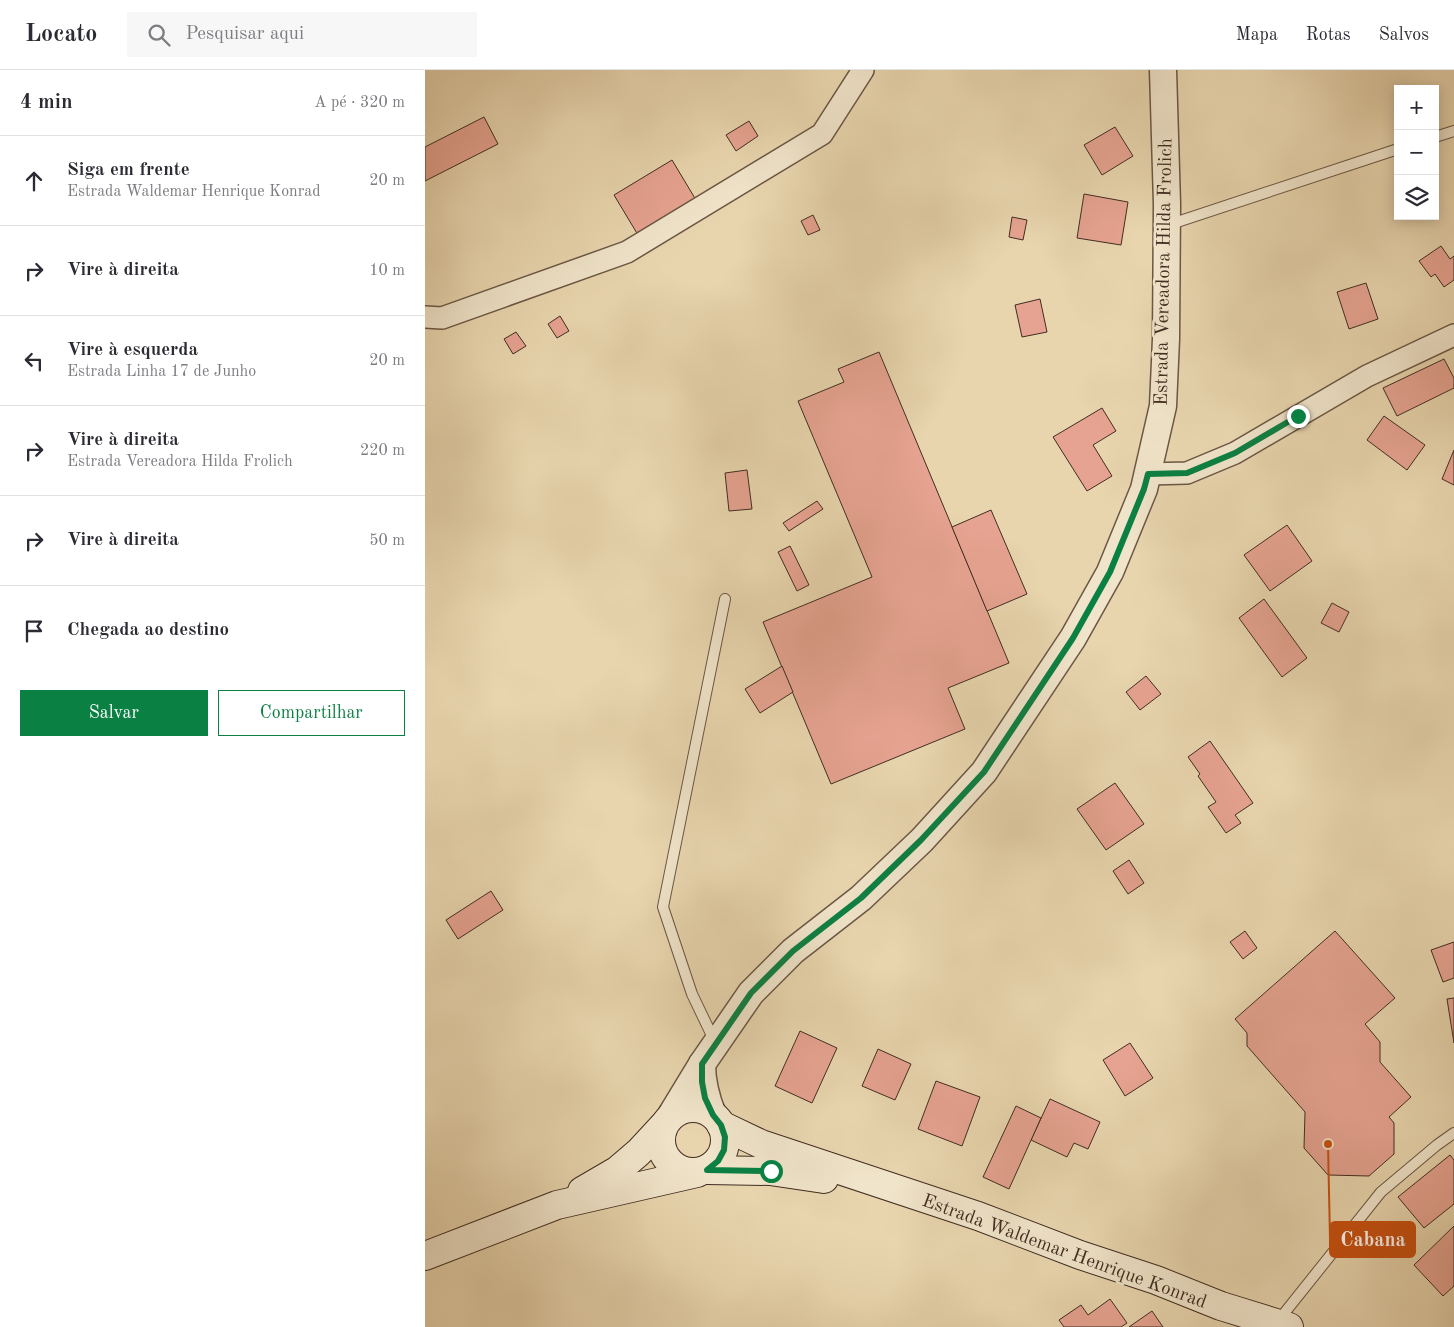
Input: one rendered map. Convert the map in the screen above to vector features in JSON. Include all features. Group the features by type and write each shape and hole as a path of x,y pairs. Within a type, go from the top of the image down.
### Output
{"main road":[{"path":"425,1256 557,1205 702,1171 718,1161 724,1150 725,1137 717,1120 703,1109 691,1108 679,1111 668,1120 639,1152 618,1170 557,1205"},
{"path":"668,1120 660,1142 663,1155 671,1166 683,1172 702,1171"},
{"name":"Estrada Waldemar Henrique Konrad","path":"717,1120 761,1144 978,1216 1080,1255 1156,1280 1221,1306 1280,1326"},
{"name":"Estrada Waldemar Henrique Konrad","path":"702,1171 771,1171 848,1182 870,1180"}],"street":[{"path":"425,317 442,318 627,252 822,134 863,70"},
{"name":"Estrada Vereadora Hilda Frolich","path":"668,1120 709,1054 751,993 786,958 861,898 921,840 984,772 1073,638 1110,572 1144,489 1163,406 1166,340 1167,225 1163,70"},
{"path":"1148,474 1187,473 1235,453 1367,376 1454,335"},
{"path":"709,1054 702,1082 705,1098 717,1120"}],"lane":[{"path":"1439,136 1454,131"},
{"path":"1167,225 1394,150"},
{"path":"709,1054 692,994 663,907 725,599"},
{"path":"1280,1326 1381,1192 1454,1133"}],"building":[{"path":"484,117 498,144 425,181 425,147"},
{"path":"749,121 758,136 736,151 726,135"},
{"path":"1115,127 1133,156 1102,175 1084,145"},
{"path":"672,160 696,200 638,235 614,195"},
{"path":"1084,194 1128,202 1121,245 1077,238"},
{"path":"813,215 820,230 808,235 801,221"},
{"path":"1012,217 1027,220 1023,240 1009,237"},
{"path":"1441,246 1450,259 1454,256 1454,280 1444,287 1435,274 1431,277 1419,261"},
{"path":"1366,283 1378,319 1349,329 1337,292"},
{"path":"1040,299 1047,332 1022,337 1015,305"},
{"path":"560,316 569,331 557,338 548,324"},
{"path":"516,332 526,346 513,354 504,339"},
{"path":"879,352 1009,663 948,688 965,729 831,784 763,622 872,577 798,401 844,382 838,369"},
{"path":"1444,359 1454,378 1454,388 1397,416 1383,388"},
{"path":"1102,408 1116,431 1093,445 1112,476 1087,491 1053,437"},
{"path":"1384,416 1425,445 1407,470 1367,440"},
{"path":"1454,450 1454,485 1442,479"},
{"path":"747,470 752,509 729,511 725,473"},
{"path":"817,501 823,509 789,531 783,523"},
{"path":"991,510 1027,594 987,611 952,527"},
{"path":"1287,525 1312,561 1270,591 1244,555"},
{"path":"790,546 809,585 797,591 778,552"},
{"path":"1264,599 1307,658 1282,677 1239,618"},
{"path":"1332,603 1349,612 1339,632 1321,623"},
{"path":"782,666 793,692 760,713 745,689"},
{"path":"1146,676 1161,694 1140,710 1126,692"},
{"path":"1210,741 1253,803 1235,815 1241,823 1226,833 1208,807 1216,802 1198,776 1200,774 1188,757"},
{"path":"1115,783 1144,824 1106,850 1077,809"},
{"path":"1129,860 1144,883 1128,894 1113,871"},
{"path":"491,891 503,910 458,939 446,920"},
{"path":"1245,931 1257,948 1243,959 1230,942"},
{"path":"1335,931 1395,998 1365,1024 1380,1042 1380,1062 1411,1097 1389,1117 1394,1123 1394,1154 1369,1176 1328,1175 1304,1148 1305,1112 1247,1046 1247,1033 1235,1019"},
{"path":"1454,942 1454,978 1443,982 1431,950"},
{"path":"1454,998 1454,1043 1447,999"},
{"path":"800,1031 837,1048 812,1103 775,1086"},
{"path":"1130,1043 1153,1078 1125,1096 1103,1060"},
{"path":"878,1049 911,1064 895,1100 862,1086"},
{"path":"936,1081 980,1097 962,1146 918,1129"},
{"path":"1050,1099 1100,1122 1088,1149 1074,1143 1067,1157 1031,1140"},
{"path":"1016,1106 1041,1118 1009,1189 983,1177"},
{"path":"1450,1155 1454,1160 1454,1204 1424,1228 1398,1197"},
{"path":"1454,1226 1454,1286 1443,1296 1414,1265"},
{"path":"1110,1299 1127,1323 1121,1327 1064,1327 1059,1320 1081,1305 1088,1315"},
{"path":"1152,1311 1163,1327 1129,1327"}],"place":[{"name":"Cabana","path":"1328,1144"}],"route":[{"path":"771,1171 707,1170 718,1161 724,1150 725,1137 721,1125 713,1115 705,1098 702,1082 702,1064 716,1043 751,993 793,951 861,898 921,840 984,772 1073,638 1110,572 1144,489 1148,474 1187,473 1235,453 1298,416"}]}
